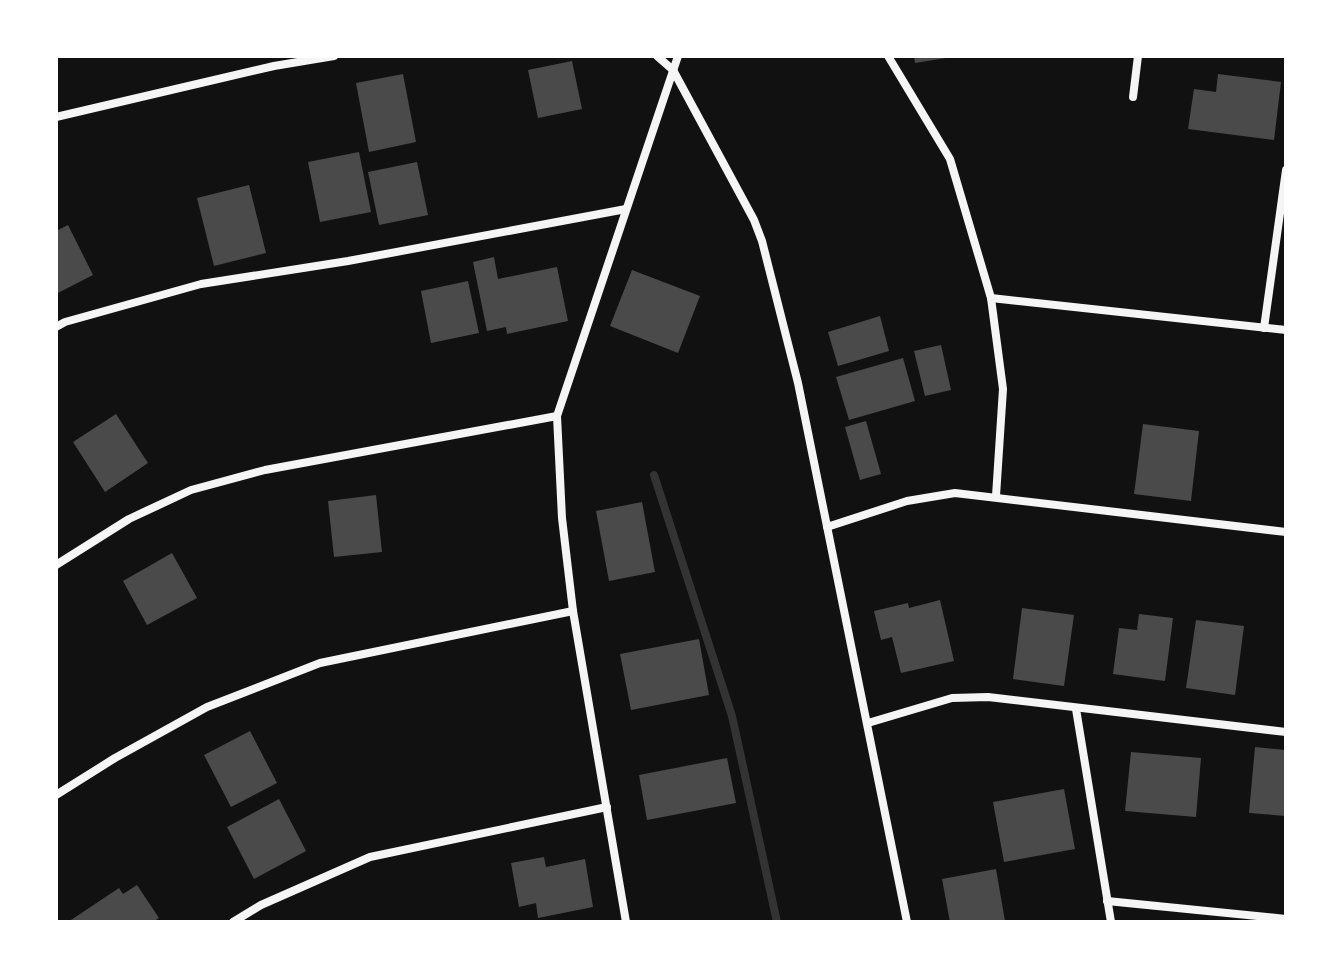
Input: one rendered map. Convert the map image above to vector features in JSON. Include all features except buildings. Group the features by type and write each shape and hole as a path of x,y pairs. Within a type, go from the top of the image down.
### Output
{"street":[{"path":"56,117 274,66 334,56"},
{"path":"657,56 673,70 758,231 798,383 907,922"},
{"path":"626,922 573,611 562,518 557,416 678,56"},
{"path":"888,56 950,159 991,298 1003,389 996,496"},
{"path":"1133,97 1138,56"},
{"path":"1264,328 1286,170"},
{"path":"56,327 201,284 348,261 626,209"},
{"path":"991,298 1286,330"},
{"path":"56,565 129,519 191,490 265,470 557,416"},
{"path":"827,527 907,501 955,493 1286,532"},
{"path":"56,795 207,707 320,663 573,611"},
{"path":"868,723 952,698 988,697 1286,732"},
{"path":"1076,709 1111,922"},
{"path":"233,922 261,905 370,857 607,807"},
{"path":"1107,901 1286,919"}],"waterway":[{"path":"654,475 732,716 777,922"}]}
